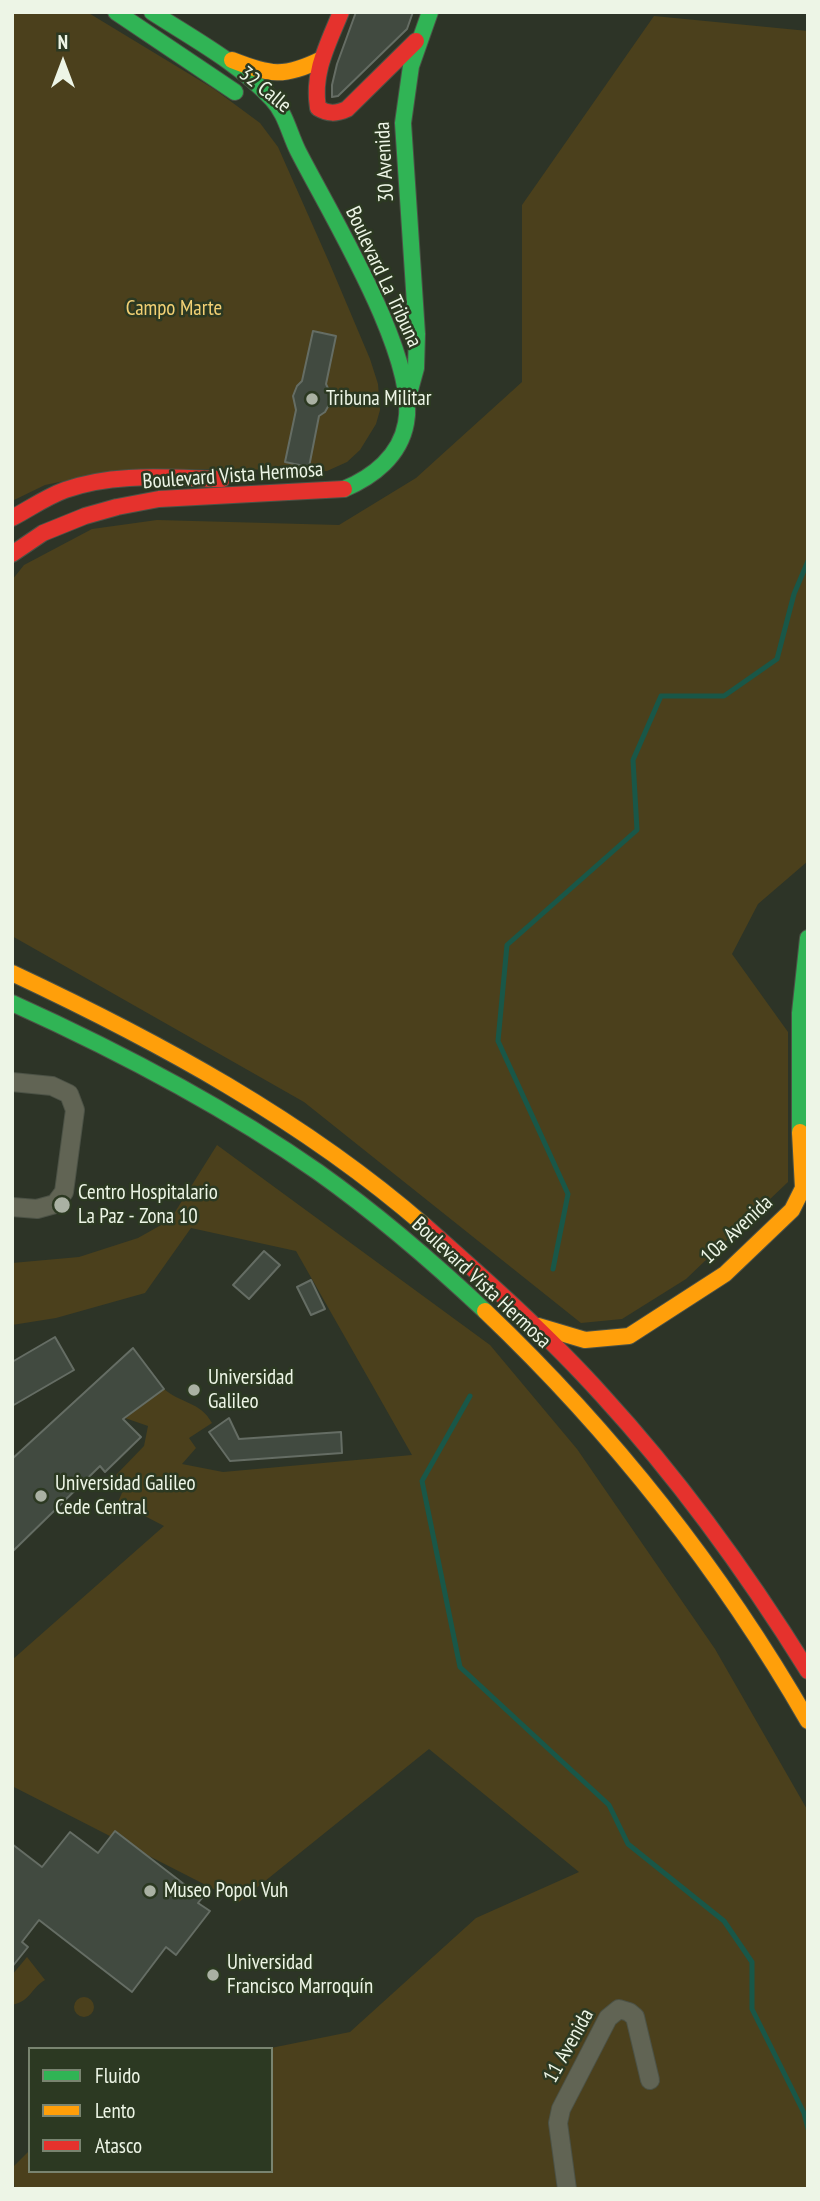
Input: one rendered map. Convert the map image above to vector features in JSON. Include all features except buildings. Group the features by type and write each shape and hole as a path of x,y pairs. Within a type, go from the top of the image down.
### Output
{"main road":[{"name":"32 Calle","path":"116,12 251,103 293,142"},
{"name":"32 Calle","path":"152,12 213,52 269,97 282,112 293,142"},
{"path":"341,12 314,87 318,108 330,114 347,109 420,37"},
{"name":"30 Avenida","path":"408,397 416,368 417,334 403,110 409,71 430,12"},
{"path":"213,52 274,75 294,72 322,59"},
{"name":"Boulevard La Tribuna","path":"293,142 355,259 383,319 400,364 408,397 405,428 392,456 370,477 341,490"},
{"path":"12,518 64,491 90,483 113,480 268,479 341,490"},
{"name":"Boulevard Vista Hermosa","path":"12,554 43,533 85,516 159,499 341,490"},
{"name":"10a Avenida","path":"538,1326 585,1340 629,1336 725,1274 792,1210 803,1188 800,1013 808,938"},
{"name":"Boulevard Vista Hermosa","path":"12,973 71,1000 183,1059 286,1124 382,1190 538,1326 627,1420 674,1477 719,1536 808,1671"},
{"name":"Boulevard Vista Hermosa","path":"12,1003 115,1051 298,1159 358,1202 457,1284 512,1336 619,1451 657,1498 782,1675 808,1721"}],"street":[{"path":"12,1082 52,1086 69,1094 75,1110 64,1192 55,1203 37,1209 12,1207"},
{"name":"11 Avenida","path":"567,2189 558,2123 561,2109 608,2018 619,2009 624,2009 635,2017 650,2080"}],"green space":[{"name":"Campo Marte","path":"12,12 87,12 214,89 260,123 278,147 370,359 378,384 380,410 376,424 360,450 347,462 327,471 117,470 45,485 12,501"},
{"path":"654,16 808,31 808,861 758,904 732,954 788,1032 788,1182 686,1279 622,1319 581,1323 304,1102 12,936 12,580 24,565 92,529 157,520 339,525 416,478 522,382 522,205"},
{"path":"217,1145 490,1345 577,1449 715,1649 808,1811 808,2189 569,2189 552,2128 557,2189 15,2189 12,2168 28,2152 28,2173 273,2173 273,2048 350,2032 476,1918 579,1872 429,1749 239,1902 12,1786 12,1660 164,1526 118,1502 125,1486 116,1475 144,1446 148,1426 125,1418 164,1389 202,1411 212,1423 189,1438 196,1448 182,1464 223,1472 412,1455 296,1251 191,1228 145,1293 56,1318 12,1325 12,1263 79,1257 138,1238 170,1220"},
{"path":"27,1957 45,1980 27,1998 12,2005 12,1975"},
{"path":"84,1997 91,2000 94,2007 91,2014 84,2017 77,2014 74,2007 77,2000"}],"waterway":[{"path":"553,1269 568,1194 498,1041 507,945 637,830 633,760 661,696 724,696 777,659 794,594 808,561"},
{"path":"470,1396 422,1481 460,1667 609,1805 628,1844 724,1921 752,1962 752,2009 804,2113 808,2129"}],"traffic: fast":[{"path":"116,12 235,92"},
{"path":"152,12 245,74 277,105 386,324 399,362 406,395 403,435 384,464 344,489"},
{"path":"408,397 416,368 417,334 403,123 411,66 430,12"},
{"path":"800,1132 800,1013 808,938"},
{"path":"12,1003 169,1080 282,1147 383,1221 485,1311"}],"traffic: slow":[{"path":"232,60 257,69 287,72 322,59"},
{"path":"12,973 121,1026 227,1085 329,1151 425,1226"},
{"path":"538,1326 585,1340 629,1336 725,1274 792,1210 803,1188 800,1132"},
{"path":"485,1311 576,1404 661,1504 739,1610 808,1721"}],"traffic: jam":[{"path":"341,12 326,47 317,83 318,108 325,111 347,109 416,41"},
{"path":"12,518 58,493 84,484 143,477 222,479"},
{"path":"12,554 43,533 85,516 117,507 159,499 344,489"},
{"path":"425,1226 538,1329 631,1427 711,1528 808,1671"}],"place":[{"name":"Tribuna Militar","path":"312,399"},
{"name":"Centro Hospitalario La Paz - Zona 10","path":"62,1205"},
{"name":"Universidad Galileo","path":"194,1390"},
{"name":"Universidad Galileo Cede Central","path":"41,1496"},
{"name":"Museo Popol Vuh","path":"150,1891"},
{"name":"Universidad Francisco Marroquín","path":"213,1975"}]}
